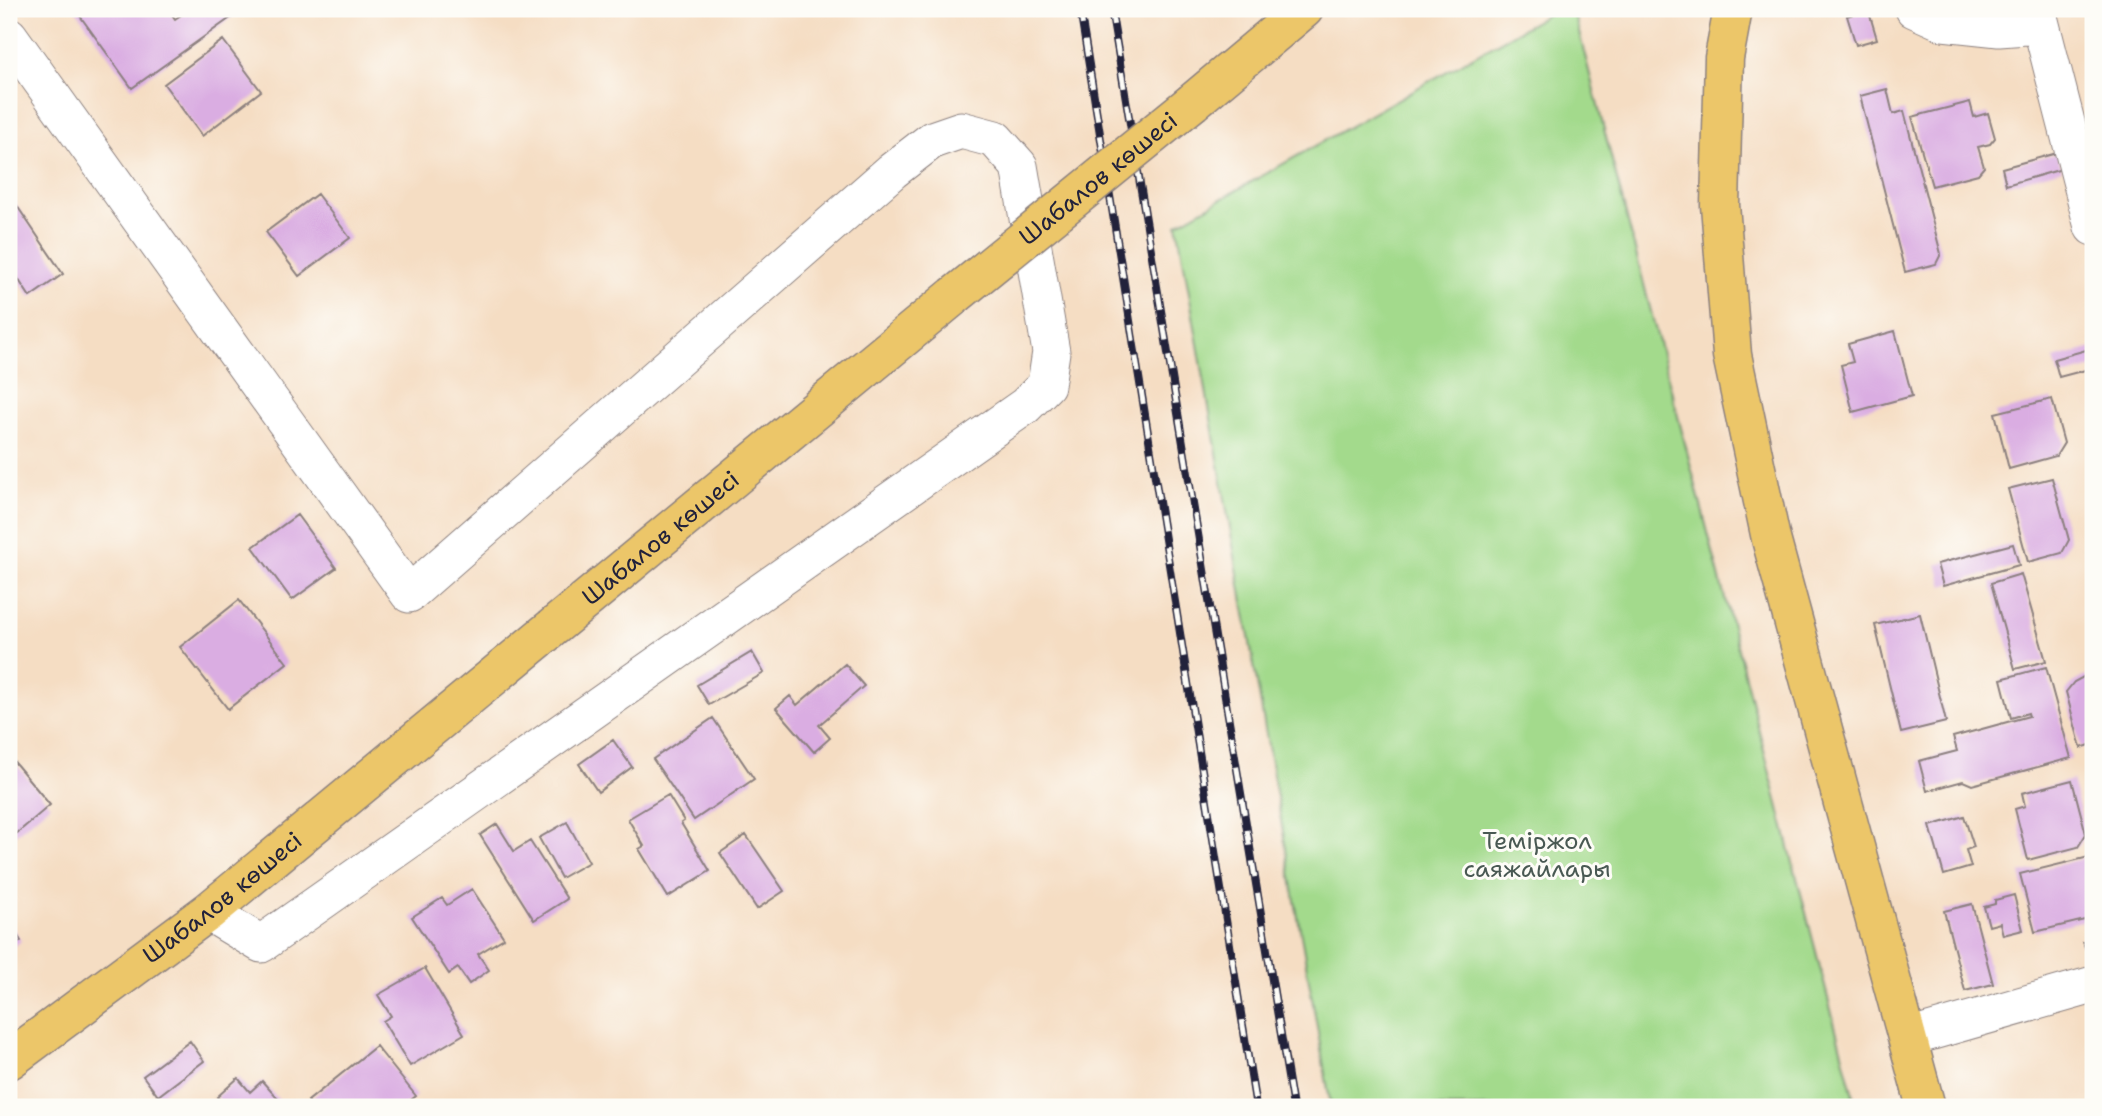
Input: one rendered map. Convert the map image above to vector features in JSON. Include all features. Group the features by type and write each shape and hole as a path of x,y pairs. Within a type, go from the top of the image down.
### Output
{"main road":[{"name":"Шабалов көшесі","path":"9,1060 208,912 1304,9"},
{"path":"1733,9 1724,58 1720,205 1732,355 1770,539 1926,1107"}],"street":[{"path":"1914,9 1943,22 1999,28 2039,17 2093,227"},
{"path":"9,36 409,594 932,140 961,130 995,139 1019,166 1051,352 1046,385 1025,406 261,944 208,912"},
{"path":"1908,1038 2093,985"}],"green space":[{"name":"Теміржол саяжайлары","path":"1557,9 1573,9 1856,1107 1331,1107 1177,224"}],"building":[{"path":"75,9 168,9 175,19 190,9 243,9 132,88"},
{"path":"1868,9 1877,39 1856,45 1847,16"},
{"path":"223,40 261,91 202,136 164,84"},
{"path":"1887,89 1893,114 1904,111 1941,254 1936,264 1905,272 1860,96"},
{"path":"1970,102 1974,117 1988,113 1995,138 1990,144 1978,147 1984,167 1978,174 1932,186 1912,117"},
{"path":"2057,153 2062,169 2006,185 2002,168"},
{"path":"9,194 63,274 30,297 9,265"},
{"path":"317,194 350,238 299,276 266,232"},
{"path":"1895,331 1912,396 1853,412 1841,365 1853,362 1848,344"},
{"path":"2093,348 2093,368 2059,377 2054,359"},
{"path":"2052,399 2064,443 2056,456 2009,469 1995,413"},
{"path":"2052,478 2069,540 2062,553 2028,562 2008,489"},
{"path":"297,515 336,568 292,600 253,547"},
{"path":"2013,544 2019,565 1943,586 1937,564"},
{"path":"2021,574 2046,661 2015,669 1991,583"},
{"path":"239,600 287,663 228,709 180,647"},
{"path":"1920,614 1946,722 1901,733 1875,625"},
{"path":"752,652 764,673 709,705 697,685"},
{"path":"845,664 864,686 819,725 830,738 814,752 776,708 790,696 797,705"},
{"path":"2046,667 2071,758 1972,785 1963,781 1927,791 1919,761 1957,751 1953,737 2029,716 2028,713 2011,718 2001,679"},
{"path":"2085,676 2093,676 2093,744 2081,748 2066,692 2074,682"},
{"path":"713,718 754,779 694,820 653,759"},
{"path":"613,740 632,767 598,792 579,764"},
{"path":"11,758 50,805 9,840 9,760"},
{"path":"2072,780 2086,834 2078,847 2028,860 2015,809 2025,806 2022,793"},
{"path":"668,795 684,821 681,823 710,871 668,897 639,849 644,846 628,819"},
{"path":"1964,816 1974,847 1966,850 1971,867 1944,875 1930,826"},
{"path":"567,822 589,862 561,878 539,838"},
{"path":"497,824 514,851 530,841 567,899 534,920 480,835"},
{"path":"746,835 784,891 757,909 720,853"},
{"path":"2093,856 2093,918 2035,932 2020,874"},
{"path":"472,889 504,938 478,954 489,970 469,984 458,968 449,974 412,917 442,898 447,905"},
{"path":"2014,895 2023,930 2003,935 2000,923 1989,926 1984,907 1995,904 1995,900"},
{"path":"1972,904 1993,984 1965,991 1944,911"},
{"path":"9,922 21,941 9,949"},
{"path":"2093,939 2093,960 2090,961 2083,942"},
{"path":"425,968 464,1034 410,1066 383,1021 391,1016 378,995"},
{"path":"190,1041 204,1061 158,1096 143,1076"},
{"path":"376,1046 416,1096 402,1107 313,1107 308,1101"},
{"path":"238,1078 250,1092 262,1081 285,1107 226,1107 217,1097"}],"railway":[{"path":"1080,9 1256,1107"},
{"path":"1111,9 1293,1107"}]}
